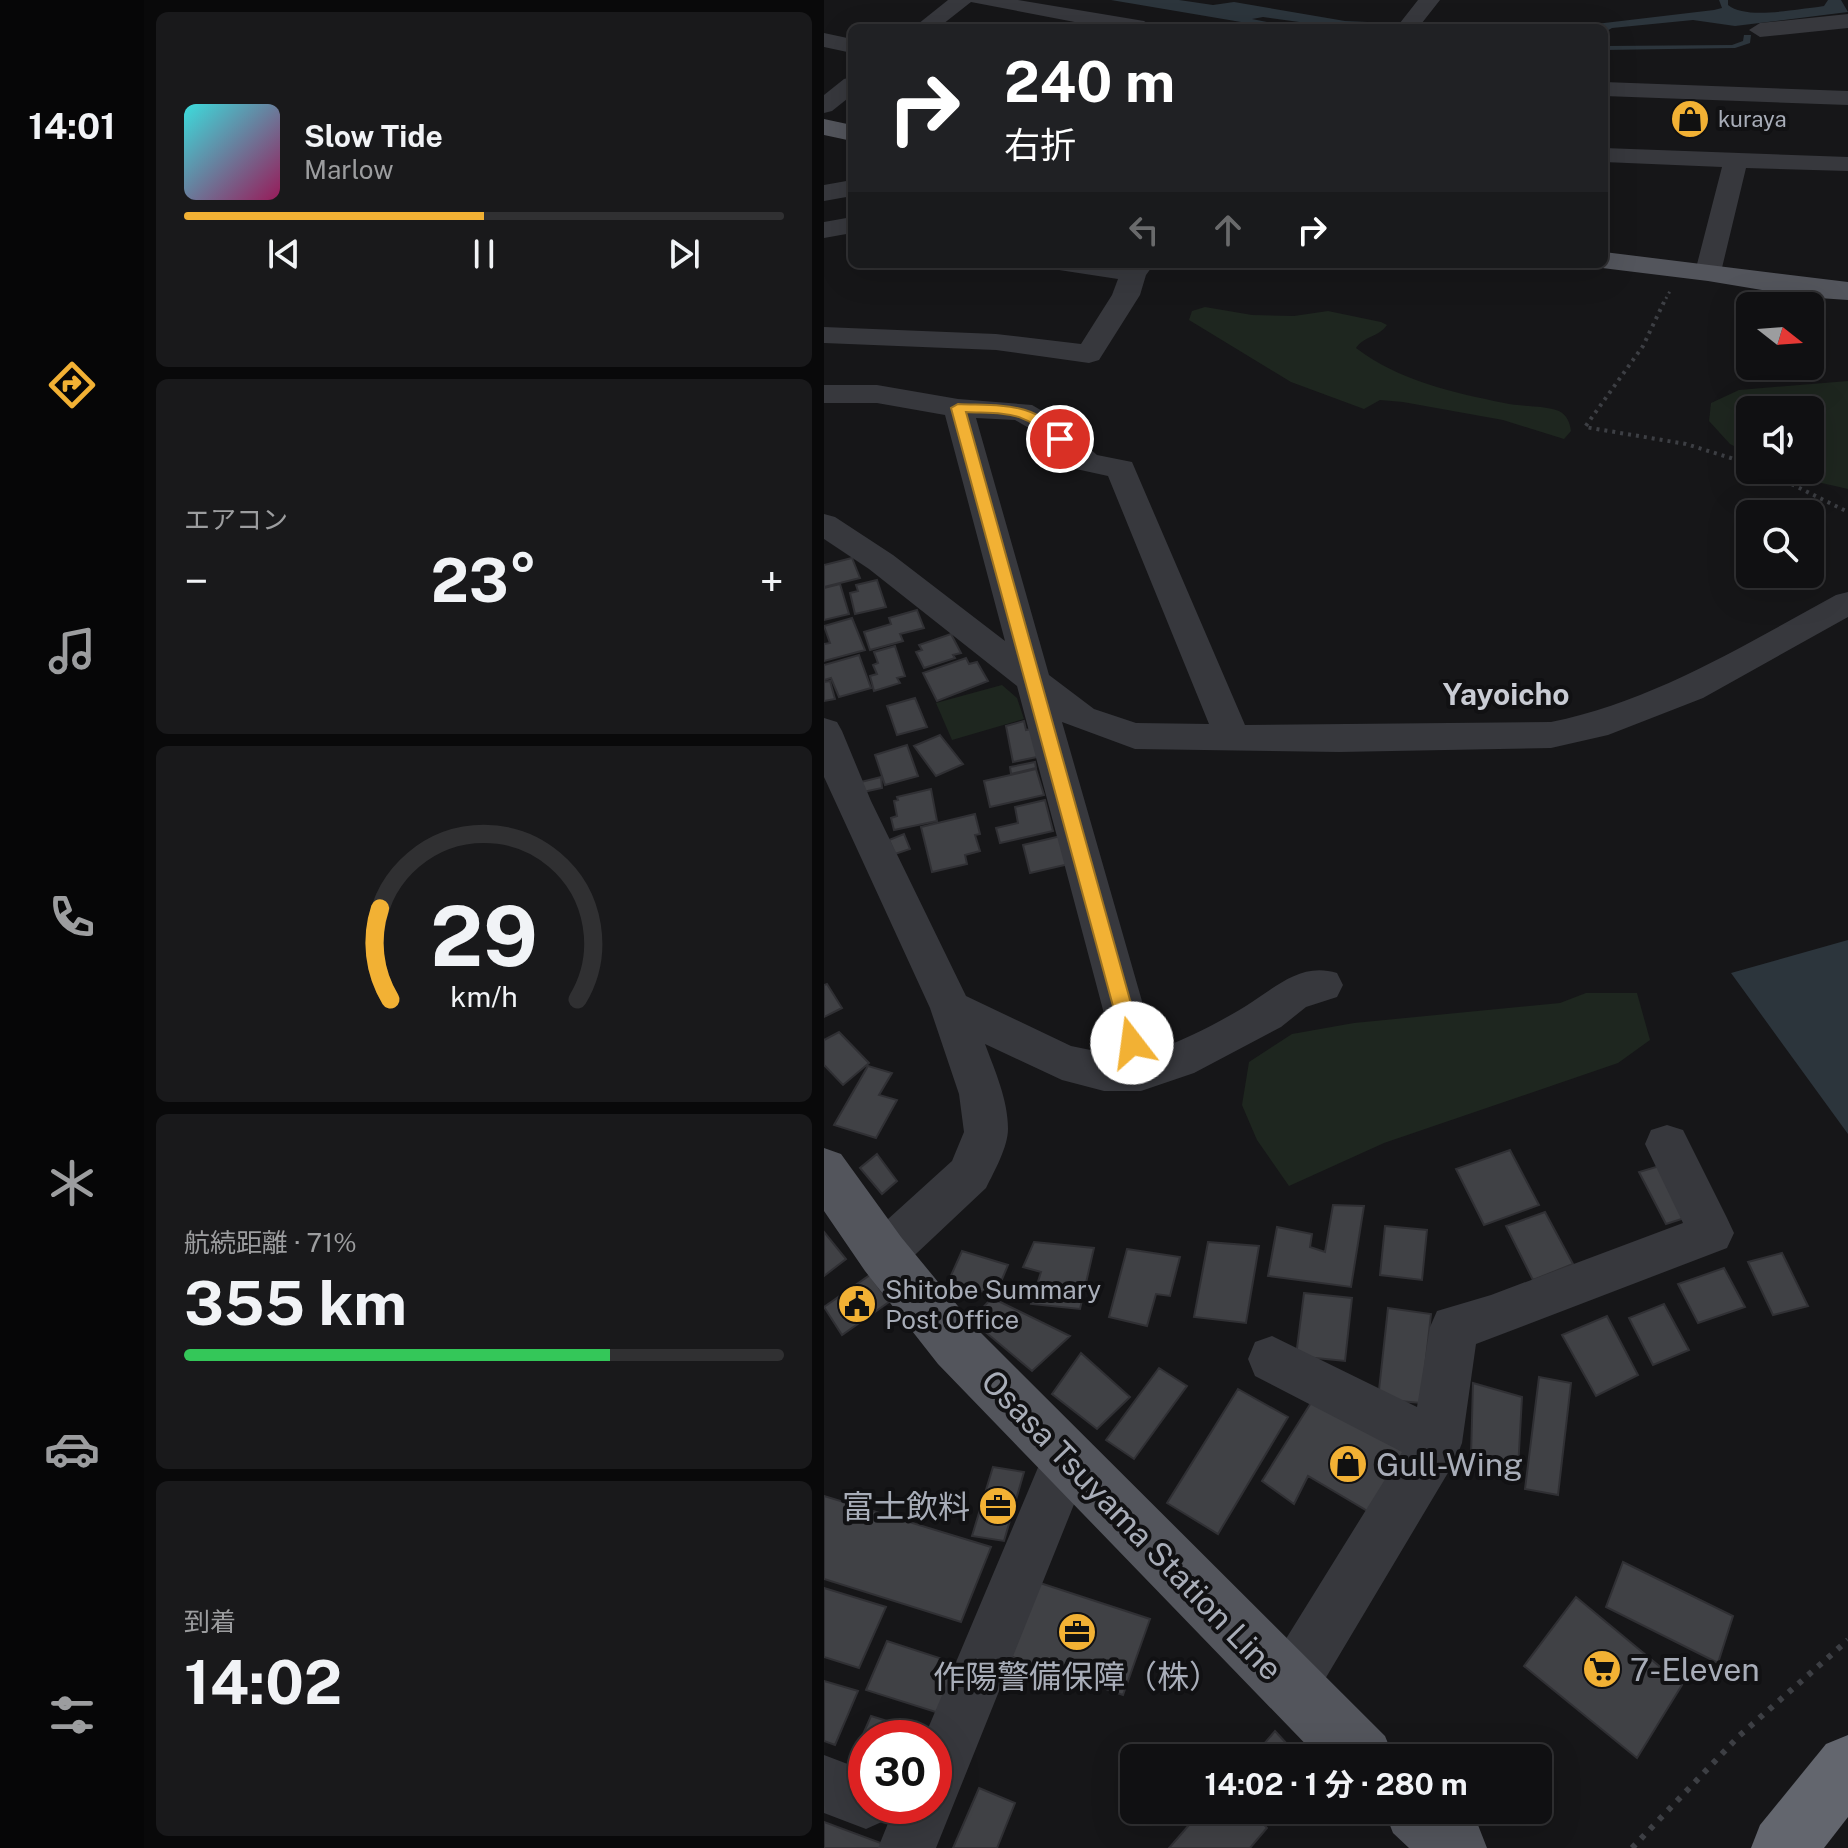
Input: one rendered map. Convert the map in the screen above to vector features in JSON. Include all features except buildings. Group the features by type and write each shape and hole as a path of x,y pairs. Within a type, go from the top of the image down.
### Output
{"highway":[{"path":"1783,1848 1848,1766"}],"main road":[{"path":"824,127 848,132"},
{"path":"1608,261 1848,291"},
{"name":"Osasa Tsuyama Station Line","path":"824,1170 883,1254 957,1346 1349,1744"},
{"path":"1430,1824 1455,1848"}],"street":[{"path":"929,24 962,0"},
{"path":"980,0 1121,24"},
{"path":"1410,24 1429,0"},
{"path":"1760,30 1848,21"},
{"path":"824,40 848,45"},
{"path":"824,106 848,87"},
{"path":"1608,89 1848,98"},
{"path":"1608,155 1848,164"},
{"path":"1696,272 1736,160"},
{"path":"824,178 848,174"},
{"path":"824,193 848,189"},
{"path":"824,230 848,226"},
{"path":"824,335 996,342 1089,354 1126,295 1137,268"},
{"path":"824,394 877,394 958,408 1022,411 1045,425 1087,462 1121,469 1231,735"},
{"path":"958,408 1141,1073"},
{"path":"824,524 881,562 1081,718 1135,736 1231,735 1339,739 1551,735 1595,726 1691,689 1848,603"},
{"path":"824,731 852,801 951,1008 981,1094 986,1132 970,1174 883,1254"},
{"path":"951,1008 1062,1062 1104,1073 1141,1073 1179,1060 1212,1040 1266,1015 1292,994 1322,985"},
{"path":"1289,1686 1437,1443 1454,1327 1491,1318 1711,1233 1667,1144"},
{"path":"1272,1359 1437,1443"},
{"path":"952,1723 1068,1457"},
{"path":"824,1784 848,1793"}],"path":[{"path":"1696,272 1675,282 1643,346 1585,427 1686,444 1736,460"},
{"path":"1791,484 1848,512"},
{"path":"1632,1848 1739,1736 1848,1640"}],"shaded area":[{"path":"1111,0 1179,0 1213,5 1234,2 1345,21 1413,24 1314,24 1263,17 1252,19 1277,24 1252,24"},
{"path":"1719,0 1728,0 1728,5 1736,9 1758,13 1818,7 1824,6 1828,0 1841,0 1848,12 1735,26 1693,20 1608,30 1608,24 1596,24 1714,10 1722,8"},
{"path":"1744,35 1751,35 1750,43 1735,48 1608,50 1608,46 1732,45 1743,41"},
{"path":"1205,307 1252,315 1294,316 1328,311 1381,322 1387,325 1384,329 1356,348 1390,369 1445,389 1510,404 1559,411 1568,420 1571,431 1564,439 1503,420 1403,402 1380,400 1364,409 1291,382 1189,320 1192,311"},
{"path":"1848,381 1848,489 1824,484 1824,396 1736,396 1736,447 1709,421 1711,403 1739,390"},
{"path":"1002,685 1017,698 1024,719 952,740 936,703"},
{"path":"1848,940 1848,1134 1731,973"},
{"path":"1586,993 1637,993 1650,1040 1618,1063 1384,1143 1289,1186 1257,1140 1242,1105 1249,1062 1292,1034 1354,1023 1560,1003"}],"place":[{"name":"kuraya","path":"1690,119"},
{"name":"Shitobe Summary Post Office","path":"857,1304"},
{"name":"Gull-Wing","path":"1348,1464"},
{"name":"富士飲料","path":"998,1506"},
{"name":"作陽警備保障（株）","path":"1077,1632"},
{"name":"7-Eleven","path":"1602,1669"}],"district":[{"name":"Yayoicho","path":"1506,694"}],"route":[{"path":"1060,439 1022,411 958,408 1132,1043"}]}
